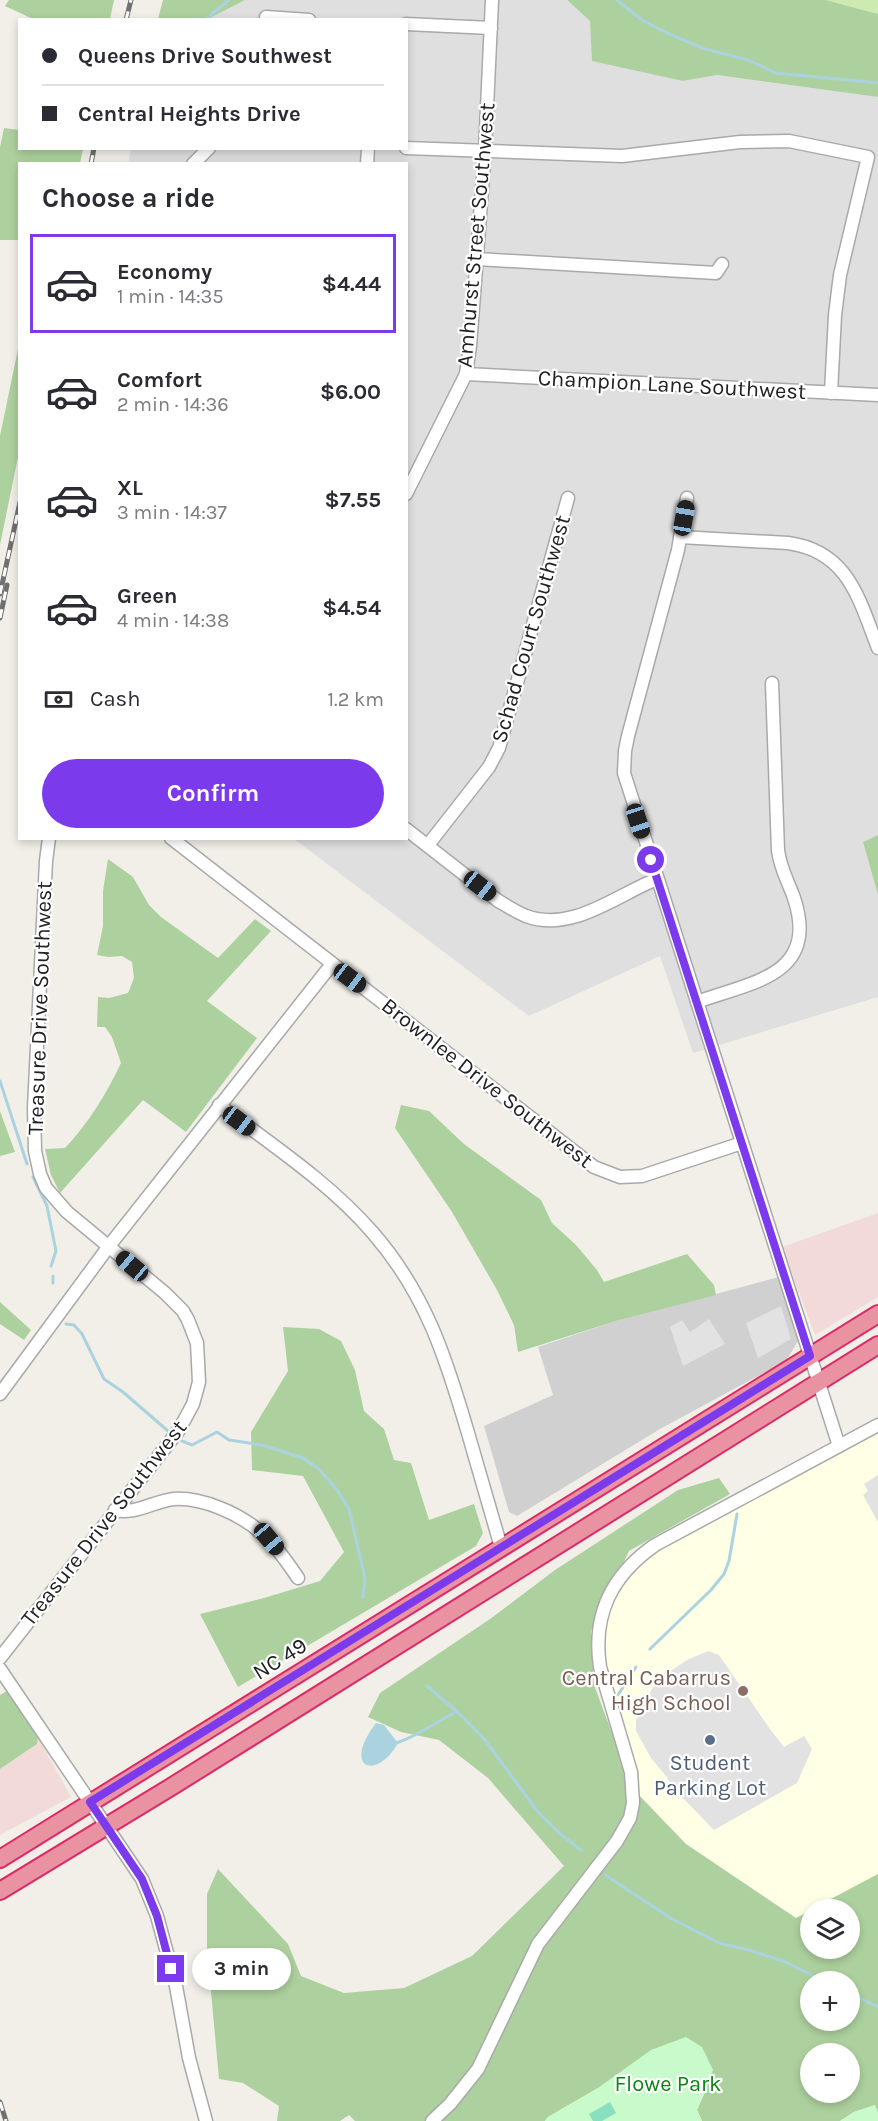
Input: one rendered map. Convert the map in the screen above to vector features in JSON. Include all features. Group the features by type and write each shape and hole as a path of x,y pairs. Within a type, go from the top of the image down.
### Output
{"highway":[{"name":"NC 49","path":"0,1859 878,1314"},
{"path":"0,1890 171,1786 878,1345"}],"street":[{"name":"Amhurst Street Southwest","path":"408,490 466,374 485,151 492,0"},
{"path":"266,17 280,18"},
{"path":"408,24 491,28"},
{"path":"408,148 622,156 740,142 789,141 868,157 840,275 835,315 831,393"},
{"path":"195,162 207,150"},
{"path":"477,259 716,273 722,264"},
{"name":"Champion Lane Southwest","path":"466,374 878,395"},
{"name":"Schad Court Southwest","path":"428,845 489,767 499,748 568,498"},
{"path":"687,498 680,537 625,752 626,782 839,1446"},
{"path":"680,537 788,543 820,552 846,574 878,648"},
{"path":"697,1002 773,975 786,964 798,943 800,928 794,898 784,876 778,850 772,683"},
{"path":"408,830 497,900 513,910 537,919 559,920 575,917 657,879"},
{"name":"Treasure Drive Southwest","path":"0,1658 179,1430 198,1391 200,1369 194,1332 183,1311 165,1293 67,1212 53,1197 40,1174 35,1151 34,1108 49,840"},
{"name":"Brownlee Drive Southwest","path":"174,840 594,1167 607,1174 630,1178 642,1176 742,1143"},
{"path":"0,1394 109,1246 332,964"},
{"path":"219,1105 349,1208 383,1245 410,1283 424,1308 440,1346 501,1547"},
{"path":"432,2121 450,2104 478,2069 538,1944 617,1841 630,1818 633,1803 631,1772 597,1651 597,1638 603,1609 615,1583 632,1563 655,1545 878,1425"},
{"path":"115,1510 127,1511 175,1499 207,1503 254,1525 277,1548 298,1578"},
{"path":"0,1670 142,1879 157,1916 176,1986 189,2058 206,2121"}],"shaded area":[{"path":"245,0 567,0 590,21 683,81 717,75 878,97 878,835 863,842 878,895 878,997 693,1053 660,956 529,1016 295,840 408,840 408,162 128,162 131,150 408,150 408,18 210,18"},
{"path":"878,1213 878,1297 815,1335 782,1247"},
{"path":"779,1277 798,1341 786,1361 660,1429 517,1516 509,1512 484,1426 553,1395 538,1347 616,1321"},
{"path":"781,1306 791,1339 758,1358 746,1323"},
{"path":"709,1319 725,1344 683,1366 670,1327 682,1320 690,1332"},
{"name":"Central Cabarrus High School","path":"878,1420 878,1874 831,1899 800,1899 800,1916 796,1918 686,1844 633,1789 600,1667 607,1598 632,1563"},
{"path":"878,1475 878,1522 863,1495 868,1491 864,1484"},
{"name":"Student Parking Lot","path":"708,1651 719,1655 784,1747 804,1736 812,1749 797,1783 714,1830 674,1789 651,1758 636,1731 636,1720 659,1679 687,1660"},
{"path":"38,1737 71,1797 0,1835 0,1769 37,1744"}],"green space":[{"path":"9,0 114,0 110,18 31,18 5,6"},
{"path":"163,0 245,0 210,18 158,18"},
{"path":"567,0 826,0 878,14 878,97 717,75 683,81 592,61 590,21"},
{"path":"826,0 878,0 878,14"},
{"path":"4,128 18,130 18,150 83,150 80,162 18,162 18,240 0,240 0,147"},
{"path":"18,349 18,457 0,545 0,436"},
{"path":"878,835 878,895 863,842"},
{"path":"108,859 133,877 149,905 161,917 218,958 255,919 271,931 207,1001 257,1038 186,1132 143,1100 60,1193 51,1175 45,1149 65,1148 89,1118 116,1074 121,1063 112,1037 105,1027 97,1027 98,997 109,998 128,993 134,978 132,962 122,956 97,955 103,926 103,891"},
{"path":"401,1105 429,1111 464,1144 541,1200 552,1223 576,1245 604,1282 687,1254 714,1285 716,1295 616,1321 518,1352 514,1325 497,1290 452,1212 395,1128"},
{"path":"0,1111 15,1152 0,1156"},
{"path":"0,1302 31,1330 24,1340 0,1324"},
{"path":"283,1327 319,1329 341,1341 355,1370 364,1411 384,1429 394,1460 411,1463 429,1520 474,1504 483,1533 476,1546 238,1687 200,1614 320,1581 344,1552 303,1476 252,1470 251,1432 288,1371"},
{"path":"719,1478 730,1494 629,1551 591,1631 594,1685 633,1789 686,1844 796,1918 800,1916 800,1959 860,1959 860,1899 831,1899 878,1874 878,2113 875,2105 854,2112 840,2121 702,2121 697,2110 705,2092 598,2088 548,2117 545,2121 355,2121 349,2115 340,2121 277,2121 279,2106 243,2083 219,2079 207,1948 207,1894 218,1869 288,1944 301,1976 344,1993 404,1988 472,1956 564,1866 488,1778 439,1740 401,1732 368,1717 380,1693 490,1619 555,1570 678,1490"},
{"path":"7,1691 38,1737 37,1744 0,1769 0,1695"},
{"name":"Flowe Park","path":"686,2037 702,2047 713,2070 697,2110 702,2121 545,2121 548,2117 598,2088 651,2050"},
{"path":"610,2102 616,2113 602,2121 593,2121 589,2114"},
{"path":"875,2105 878,2121 840,2121 854,2112"}],"water":[{"path":"376,1723 384,1725 398,1743 390,1755 373,1766 362,1760 362,1751"}],"waterway":[{"path":"207,18 229,0"},
{"path":"617,0 642,20 667,33 705,49 748,60 776,73 878,83"},
{"path":"0,1081 27,1164"},
{"path":"33,1177 47,1206 56,1251 51,1266"},
{"path":"53,1276 53,1283"},
{"path":"66,1324 74,1325 82,1334 104,1379 123,1392 168,1431"},
{"path":"182,1441 192,1445 217,1432 229,1440 262,1445 303,1458 319,1469 349,1509 365,1578 363,1597"},
{"path":"650,1649 711,1590 724,1574 729,1561 737,1514"},
{"path":"618,1695 636,1667"},
{"path":"427,1686 463,1717 485,1740 538,1812 581,1850"},
{"path":"396,1743 456,1712"},
{"path":"605,1875 672,1919 719,1943 786,1962 804,1971"},
{"path":"860,1998 878,2007"}],"railway":[{"path":"126,18 131,0"},
{"path":"91,162 94,150"},
{"path":"0,594 18,511"},
{"path":"0,618 7,585"},
{"path":"0,2102 6,2121"}],"place":[{"name":"Central Cabarrus High School","path":"743,1691"},
{"name":"Student Parking Lot","path":"710,1740"}],"route":[{"path":"171,1969 157,1916 142,1879 90,1802 810,1356 651,860"}]}
